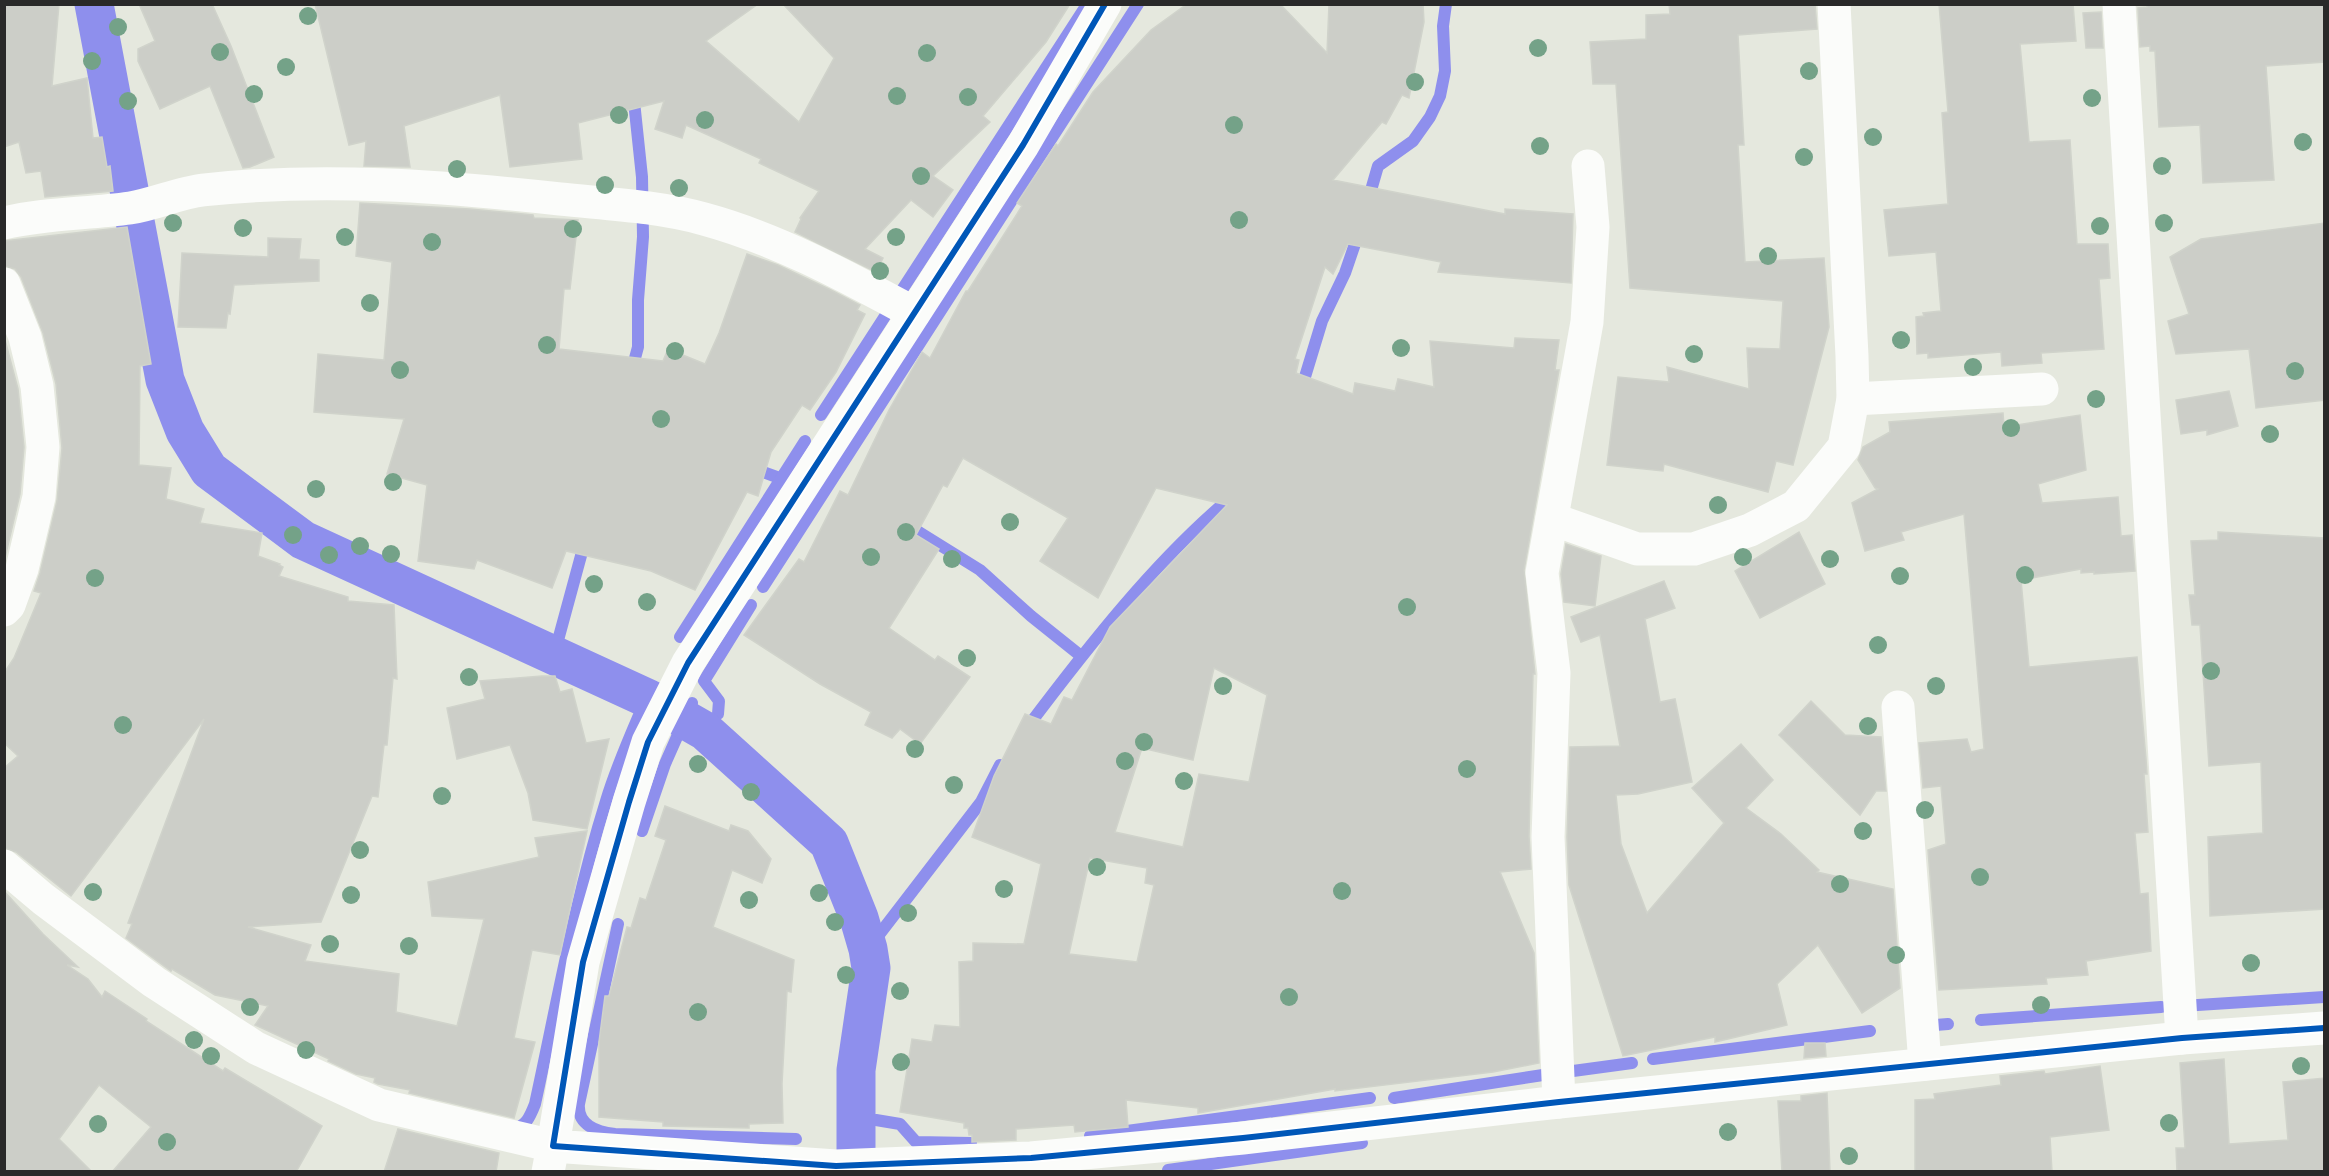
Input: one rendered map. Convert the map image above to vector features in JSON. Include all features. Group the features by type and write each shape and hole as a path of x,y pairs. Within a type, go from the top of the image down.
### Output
{"street":[{"path":"550,1159 583,962 628,802 648,742 688,663 1023,145 1105,4"},
{"path":"1552,519 1637,549 1694,549 1750,530 1796,506 1844,447 1852,399 1834,4"},
{"path":"2119,4 2182,1038"},
{"path":"1559,1102 1548,837 1554,673 1542,573 1587,322 1593,227 1588,166"},
{"path":"4,223 31,217 134,207 201,190 273,185 392,184 490,191 668,211 704,219 750,234 838,272 914,313"},
{"path":"4,284 25,337 34,376 42,447 39,498 22,570 9,605 4,610"},
{"path":"1852,399 2042,389"},
{"path":"1898,708 1925,1065"},
{"path":"4,866 43,899 154,982 256,1048 379,1105 550,1159 880,1168 1042,1157 1243,1138 1559,1102 2182,1038 2325,1028"}],"building":[{"path":"4,4 59,4 52,86 87,78 93,138 102,137 107,167 110,166 113,191 45,197 41,171 26,173 19,142 4,147"},
{"path":"139,4 212,4 231,46 274,157 243,168 210,86 160,109 138,61 138,49 155,41"},
{"path":"315,4 758,4 706,41 799,122 834,58 783,4 1070,4 1046,42 983,116 990,122 933,176 953,190 933,217 911,200 865,249 883,258 876,272 795,232 800,218 819,191 759,163 761,159 686,125 682,138 655,129 664,101 578,123 582,159 510,167 500,95 404,126 410,167 364,166 366,141 349,145"},
{"path":"1187,4 1280,4 1327,53 1329,4 1423,4 1424,22 1409,98 1402,95 1386,124 1382,122 1333,180 1505,214 1505,209 1573,214 1571,283 1438,272 1441,262 1348,244 1333,274 1325,267 1295,359 1299,360 1296,373 1353,394 1355,383 1395,391 1398,379 1434,387 1430,341 1514,348 1515,338 1559,340 1555,370 1559,370 1524,570 1535,674 1533,674 1529,836 1531,869 1500,872 1534,953 1539,1063 1493,1072 1335,1091 1335,1089 1198,1113 1198,1108 1126,1100 1128,1127 1075,1132 1074,1125 1016,1129 1016,1140 972,1142 972,1135 969,1135 968,1128 964,1128 964,1123 900,1112 912,1039 932,1042 935,1025 960,1027 959,962 973,961 973,943 1024,944 1041,864 972,837 994,776 1025,714 1051,724 1064,697 1072,700 1110,627 1227,505 1156,488 1098,598 1040,561 1068,518 963,458 947,487 943,485 916,535 939,549 889,628 935,660 938,656 970,677 920,744 900,729 892,738 865,725 871,712 820,684 744,635 799,559 804,562 840,491 848,495 889,410 922,352 930,358 966,291 1022,206 1017,203 1056,144 1058,146 1093,92 1151,30","holes":["1214,668 1267,695 1249,782 1199,774 1183,847 1115,832 1142,748 1193,760","1090,858 1147,868 1145,883 1154,885 1137,962 1069,954"]},
{"path":"1669,4 1815,4 1817,29 1738,35 1744,145 1738,145 1745,262 1824,258 1829,327 1793,465 1776,461 1768,492 1664,464 1663,471 1607,465 1618,377 1669,382 1667,367 1749,389 1747,348 1780,349 1783,301 1630,288 1616,84 1593,84 1590,42 1646,39 1646,15 1670,14"},
{"path":"1939,4 2073,4 2076,41 2020,44 2029,142 2070,140 2077,244 2108,244 2110,278 2099,279 2104,349 2041,353 2042,363 2002,366 2001,352 1928,358 1928,353 1917,354 1916,317 1924,316 1923,313 1941,311 1936,252 1889,256 1884,210 1948,204 1942,113 1948,112"},
{"path":"2147,4 2325,4 2325,62 2266,66 2274,180 2203,183 2200,125 2159,127 2155,51 2150,51 2150,46 2140,47 2138,8 2147,7"},
{"path":"2101,12 2103,48 2086,48 2083,13"},
{"path":"360,203 470,209 533,215 534,218 578,220 570,289 564,289 559,349 663,361 668,349 705,364 719,333 747,254 778,265 829,289 860,305 857,310 865,314 836,372 810,410 802,405 771,452 758,496 747,492 695,590 651,571 566,551 552,588 477,560 474,569 418,561 427,485 387,474 404,419 314,412 318,354 384,360 392,262 356,256"},
{"path":"2325,223 2325,400 2256,408 2249,349 2176,354 2168,321 2189,314 2170,257 2201,239"},
{"path":"127,227 151,364 140,366 139,465 171,468 166,499 204,509 200,523 262,533 258,556 280,564 283,567 279,576 348,597 348,601 394,605 397,679 393,678 387,745 384,745 378,797 372,796 321,922 248,927 311,945 305,961 399,974 396,1012 457,1026 484,919 432,916 428,882 539,857 535,838 587,831 560,955 532,950 514,1038 535,1042 514,1118 409,1093 410,1090 378,1084 374,1082 375,1078 356,1074 255,1025 268,1006 215,995 172,969 171,971 126,938 132,924 128,923 204,719 71,896 16,852 4,848 4,768 18,756 4,743 4,673 14,658 41,593 34,591 57,501 62,448 56,384 43,333 21,277 15,269 4,266 4,241"},
{"path":"268,238 301,239 299,259 319,260 319,281 234,285 226,328 178,327 182,253 268,257"},
{"path":"4,336 18,389 24,447 20,494 4,562"},
{"path":"2229,391 2238,426 2207,435 2207,430 2181,434 2176,400"},
{"path":"2003,413 2004,427 2080,415 2086,470 2038,484 2042,503 2118,497 2121,536 2132,535 2135,571 2094,574 2094,572 2081,573 2081,569 2021,580 2029,667 2137,657 2147,774 2144,774 2148,832 2135,833 2140,894 2148,893 2151,951 2086,961 2088,975 2046,978 2047,984 1939,990 1928,850 1946,844 1941,786 1923,788 1919,743 1967,739 1971,752 1984,749 1964,514 1901,532 1904,540 1865,551 1852,503 1878,489 1875,488 1858,460 1863,447 1890,432 1889,422"},
{"path":"1799,532 1825,584 1760,618 1735,571"},
{"path":"2218,532 2325,538 2325,909 2210,916 2208,837 2263,833 2261,762 2209,766 2200,625 2192,625 2189,595 2195,595 2191,541 2218,540"},
{"path":"1566,544 1601,556 1595,606 1564,602 1561,574"},
{"path":"1664,581 1675,608 1645,619 1660,702 1675,699 1692,782 1638,794 1616,795 1621,844 1647,913 1724,823 1692,788 1741,744 1773,780 1746,808 1781,834 1819,870 1817,872 1893,889 1900,988 1862,1013 1818,945 1777,984 1787,1025 1715,1042 1715,1037 1623,1056 1569,885 1567,837 1570,747 1620,746 1600,635 1581,642 1571,617"},
{"path":"555,676 560,692 572,689 586,743 609,739 587,829 533,820 528,793 510,745 457,759 447,708 485,699 480,681"},
{"path":"1811,701 1845,735 1881,737 1886,791 1876,791 1860,815 1779,735"},
{"path":"665,806 729,831 731,825 748,831 771,859 762,883 732,870 713,927 794,960 791,992 787,991 782,1084 783,1123 749,1124 749,1128 663,1126 663,1122 599,1117 599,1042 605,996 609,996 627,927 631,928 640,898 646,900 666,840 655,836"},
{"path":"4,891 43,934 78,967 67,965 88,979 102,997 105,991 147,1019 146,1021 223,1071 225,1068 322,1126 296,1172 112,1172 151,1127 99,1085 59,1139 92,1172 4,1172"},
{"path":"1805,1043 1825,1043 1826,1056 1804,1058"},
{"path":"2224,1059 2229,1144 2288,1140 2283,1082 2325,1078 2325,1172 2177,1172 2176,1148 2185,1148 2180,1063"},
{"path":"2100,1066 2109,1130 2050,1137 2052,1172 1915,1172 1915,1100 1935,1099 1934,1094 2001,1085 2000,1076 2044,1071 2045,1074"},
{"path":"1827,1093 1830,1172 1782,1172 1778,1101 1801,1101 1801,1096"},
{"path":"398,1129 499,1153 496,1172 384,1172"}],"waterway":[{"path":"94,4 165,380 185,431 209,470 303,540 649,699 705,731 829,843 859,918 871,968 856,1070 856,1172"},
{"path":"763,587 1138,4"},
{"path":"1367,204 1378,166 1413,141 1430,117 1440,96 1445,71 1443,26 1446,4"},
{"path":"821,415 1086,6"},
{"path":"631,373 638,347 638,300 643,237 642,177 633,92"},
{"path":"1301,390 1322,321 1345,273 1359,232"},
{"path":"680,637 805,441"},
{"path":"749,467 785,480"},
{"path":"1026,729 1124,605 1178,546 1235,494"},
{"path":"906,524 980,570 1031,616 1081,656"},
{"path":"554,655 585,541"},
{"path":"718,714 719,701 704,681 751,605"},
{"path":"511,1130 524,1124 535,1104 567,952 595,838 615,774 648,694"},
{"path":"642,831 665,764 692,703"},
{"path":"868,949 981,802 1000,765"},
{"path":"618,924 579,1104 579,1111 585,1122 595,1129 615,1134 796,1139"},
{"path":"2182,1006 2324,997"},
{"path":"1981,1020 2161,1007"},
{"path":"1923,1026 1948,1024"},
{"path":"1653,1059 1870,1031"},
{"path":"1573,1071 1632,1063"},
{"path":"1394,1098 1556,1073"},
{"path":"1090,1136 1370,1098"},
{"path":"876,1120 900,1124 916,1142 971,1143"},
{"path":"1168,1170 1362,1143"}],"cycle path":[{"path":"1105,4 1023,145 688,663 648,742 583,962 553,1146 836,1166 1031,1158 1243,1138 1559,1102 2182,1038 2324,1028"}]}
